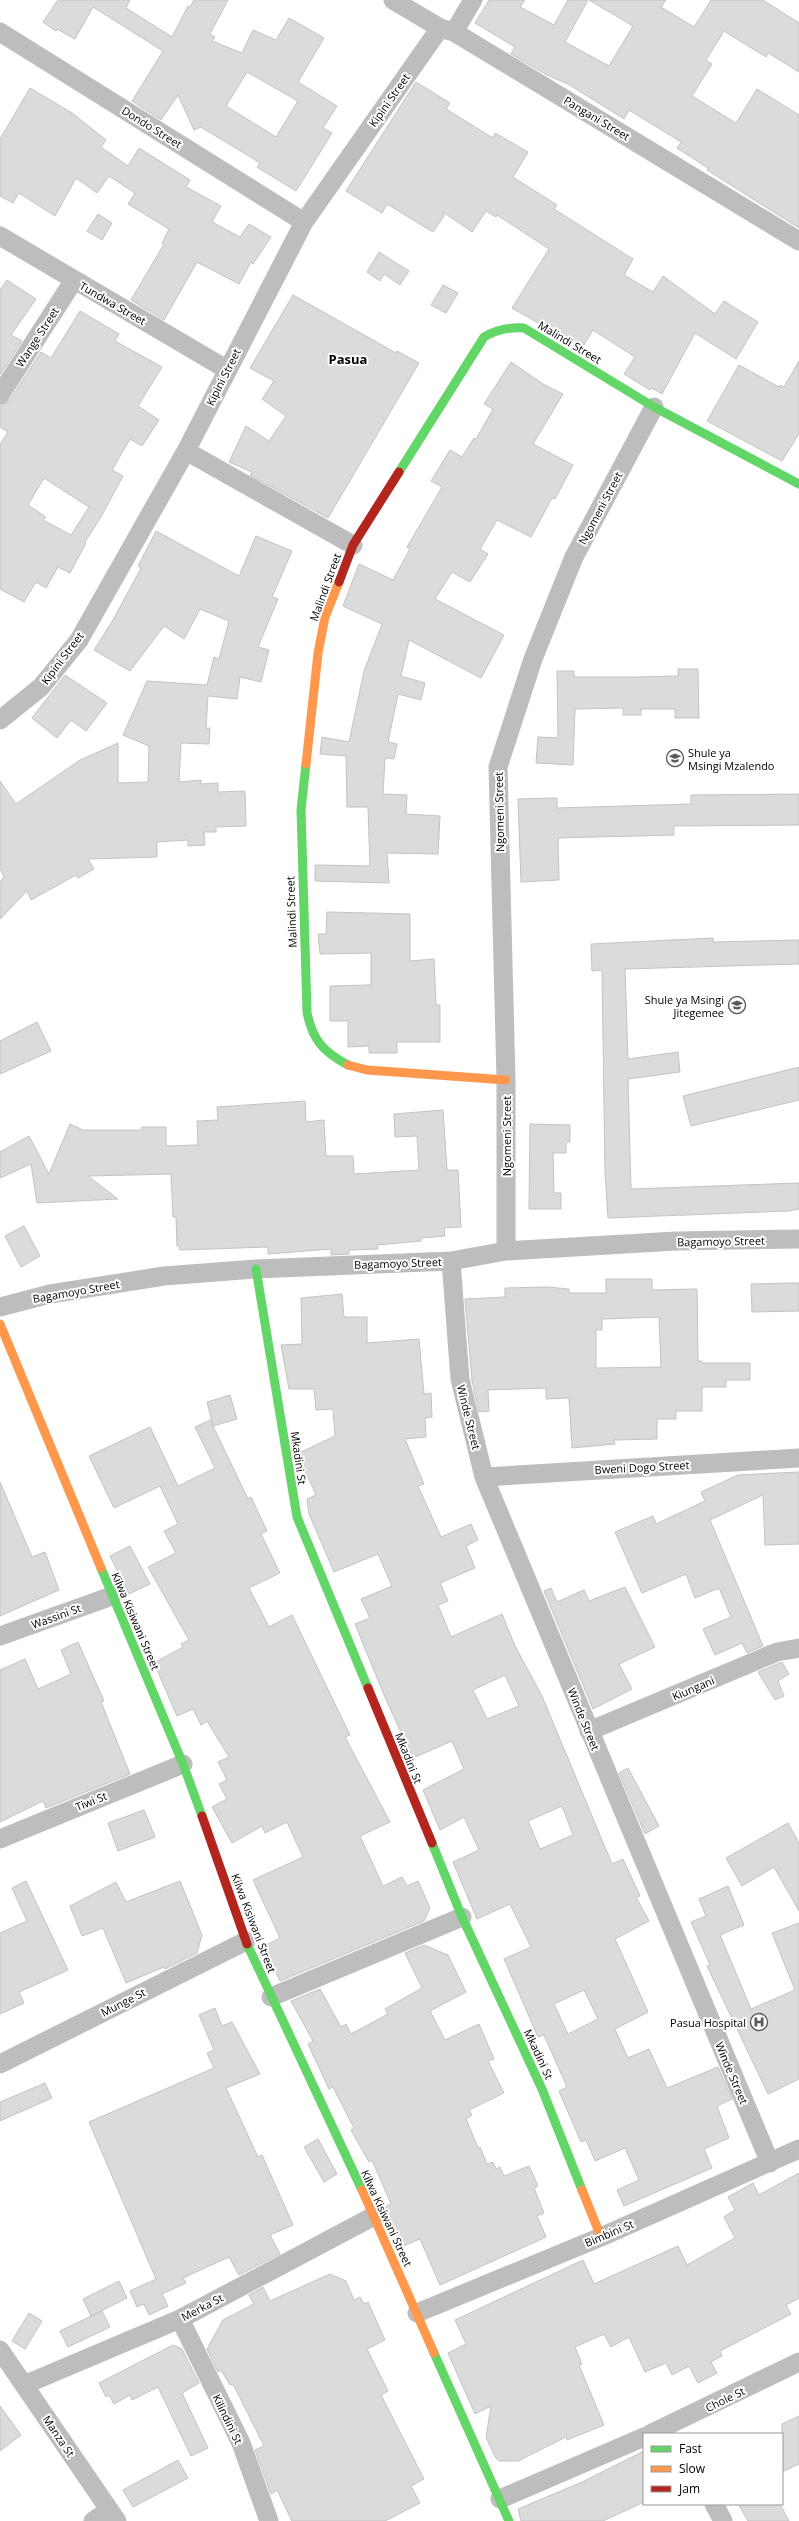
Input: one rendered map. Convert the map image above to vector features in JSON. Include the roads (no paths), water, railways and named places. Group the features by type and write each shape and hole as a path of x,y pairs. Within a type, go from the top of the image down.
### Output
{"street":[{"name":"Pangani Street","path":"392,0 447,30 799,240"},
{"name":"Kipini Street","path":"0,720 41,687 78,640 186,451 226,369 304,222 447,30 473,0"},
{"name":"Dondo Street","path":"0,32 304,222"},
{"name":"Tundwa Street","path":"0,236 226,369"},
{"name":"Wange Street","path":"0,395 74,280"},
{"name":"Malindi Street","path":"506,1080 367,1070 347,1065 325,1050 311,1032 306,1004 301,810 318,653 325,618 353,545 484,337 496,329 509,326 524,328 654,407 799,483"},
{"name":"Ngomeni Street","path":"506,1251 506,1080 498,766 533,659 574,557 654,407"},
{"path":"186,451 353,545"},
{"name":"Bagamoyo Street","path":"0,1307 50,1294 156,1277 256,1269 451,1261 506,1251 676,1241 799,1239"},
{"name":"Winde Street","path":"451,1261 460,1379 484,1477 770,2163"},
{"name":"Mkadini St","path":"256,1269 296,1517 462,1917 542,2089 601,2237"},
{"name":"Kilwa Kisiwani Street","path":"0,1324 183,1764 246,1940 270,1997 374,2216 509,2521"},
{"name":"Bweni Dogo Street","path":"484,1477 799,1458"},
{"name":"Wassini St","path":"0,1636 112,1596"},
{"name":"Kiungani","path":"589,1731 777,1652 799,1648"},
{"name":"Tiwi St","path":"0,1839 183,1764"},
{"path":"270,1997 462,1917"},
{"name":"Munge St","path":"0,2064 246,1940"},
{"name":"Bimbini St","path":"417,2313 601,2237 799,2149"},
{"name":"Merka St","path":"24,2385 180,2319 374,2216"},
{"name":"Kilindini St","path":"180,2319 241,2444 269,2521"},
{"name":"Manza St","path":"0,2350 113,2516"},
{"name":"Chole St","path":"655,2433 677,2429 799,2362"},
{"path":"500,2499 643,2437"},
{"path":"715,2505 723,2521"},
{"path":"93,2521 113,2516"}],"place":[{"name":"Shule ya Msingi Mzalendo","path":"675,758"},
{"name":"Shule ya Msingi Jitegemee","path":"737,1005"},
{"name":"Pasua Hospital","path":"759,2022"}],"district":[{"name":"Pasua","path":"348,359"}]}
